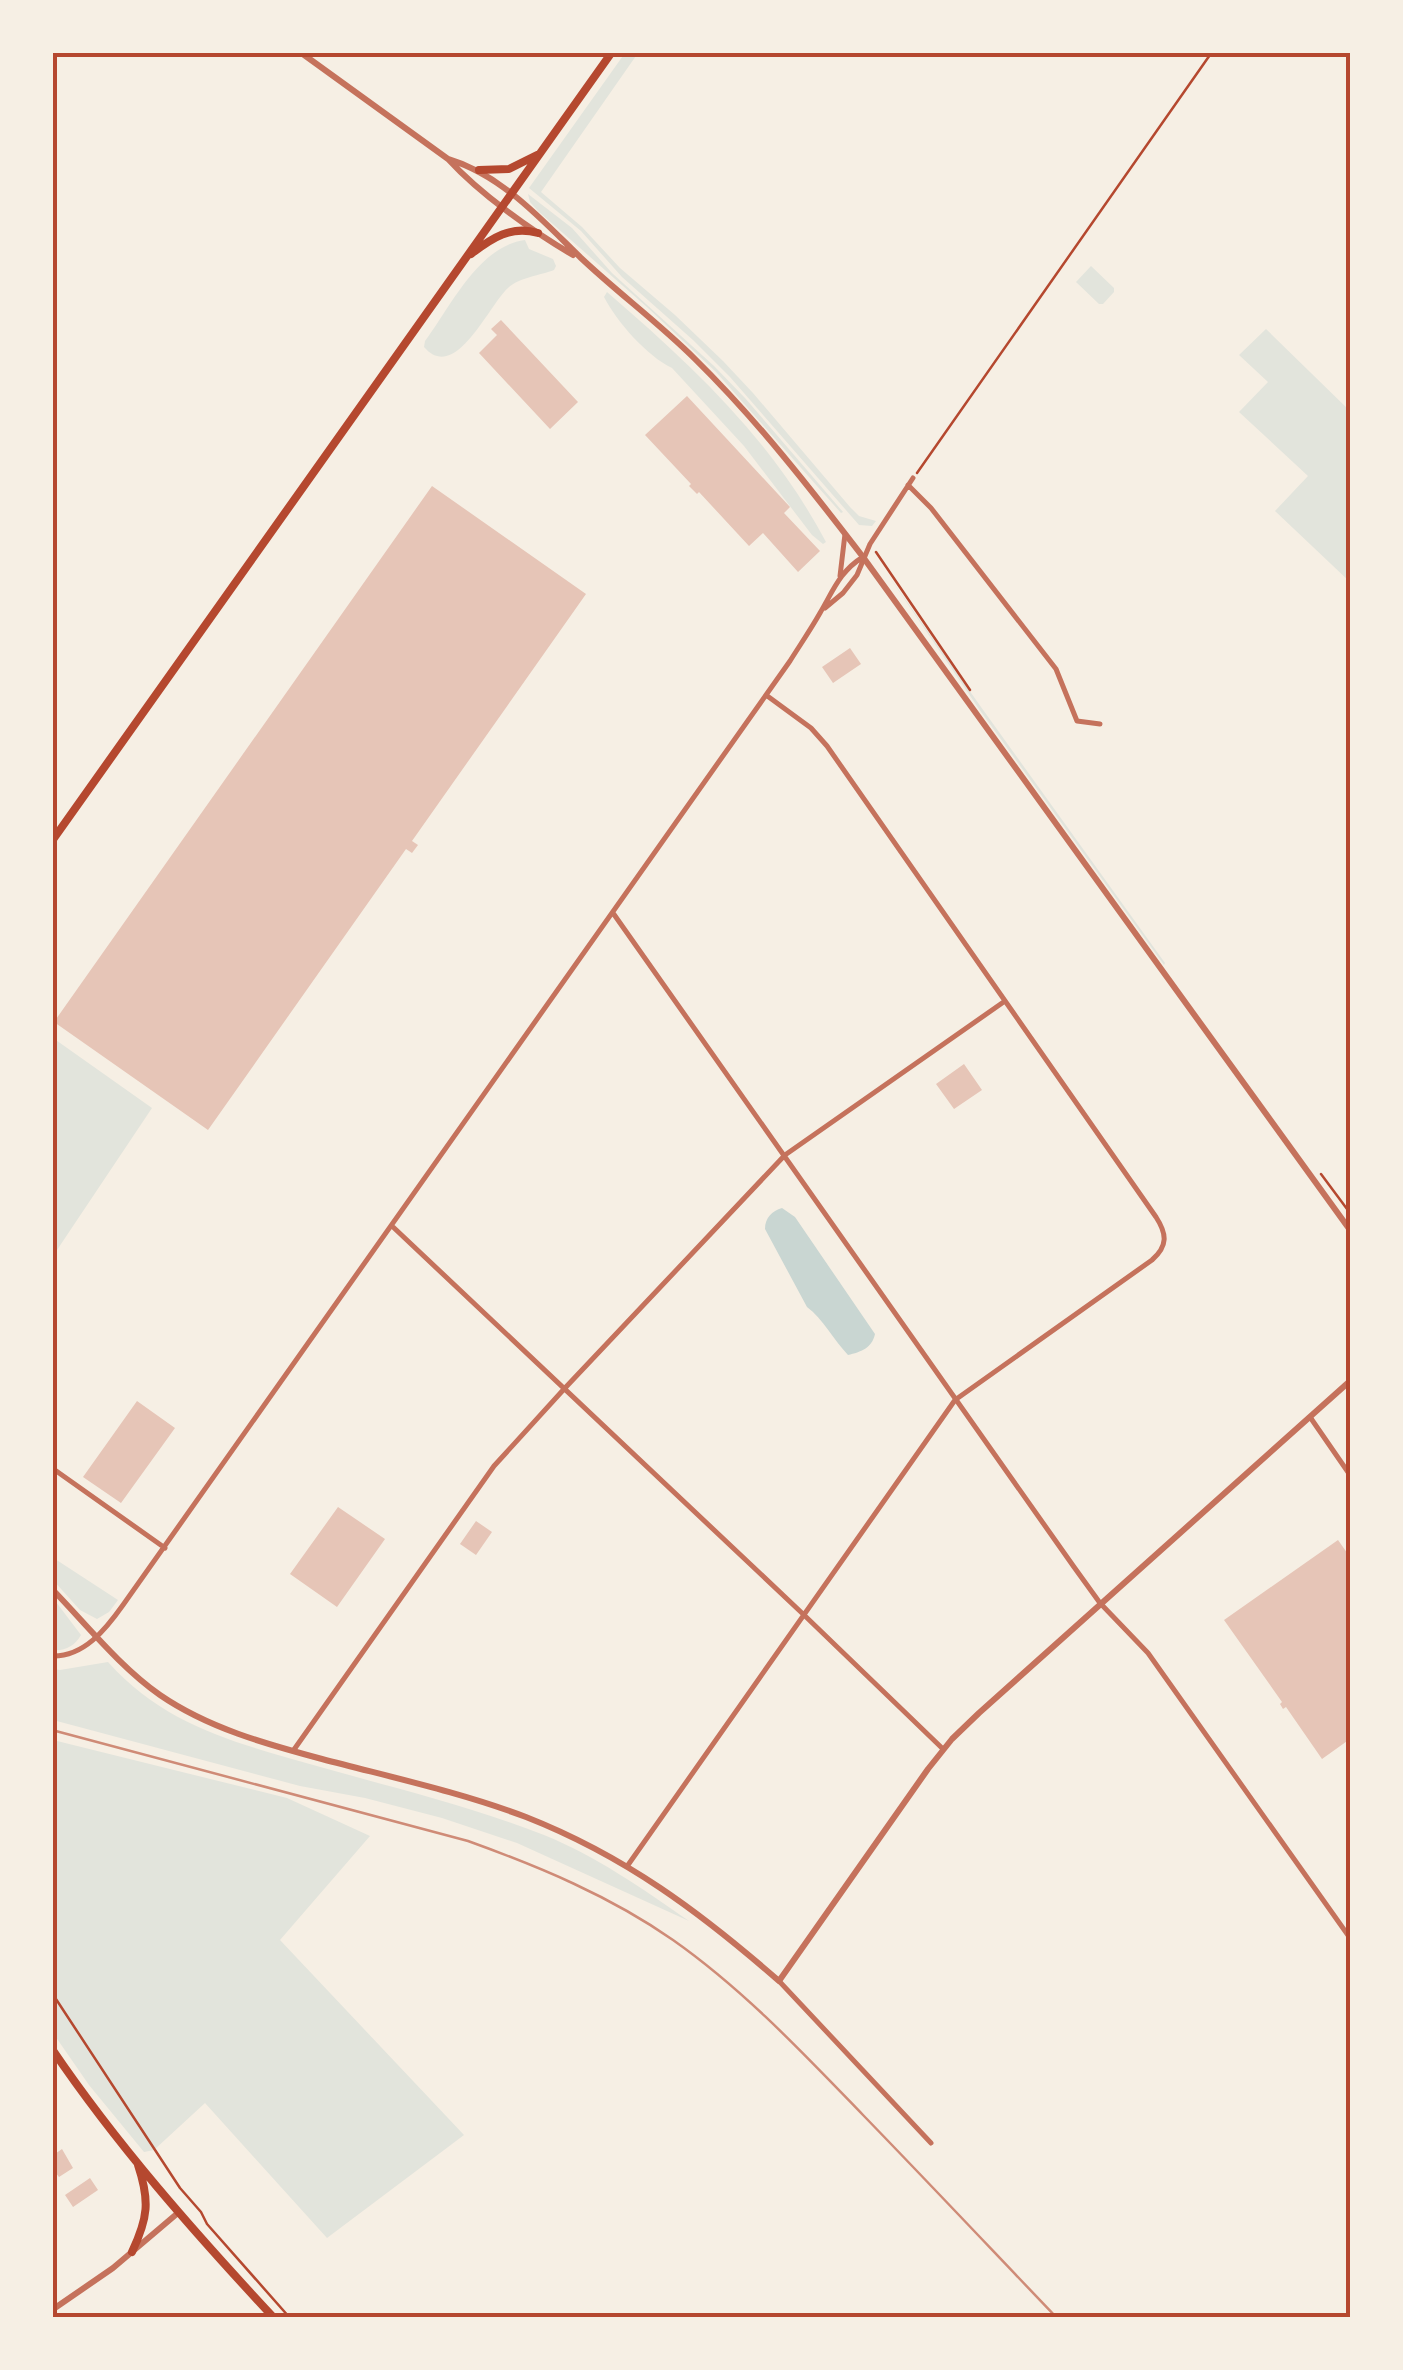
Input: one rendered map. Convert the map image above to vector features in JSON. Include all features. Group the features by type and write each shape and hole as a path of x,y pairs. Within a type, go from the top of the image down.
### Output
{"main road":[{"path":"52,841 612,52"},
{"path":"479,170 508,169 541,152"},
{"path":"464,260 504,233 538,233"},
{"path":"52,2049 179,2212 274,2318"},
{"path":"132,2252 145,2223 147,2207 137,2160"}],"street":[{"path":"300,52 448,159 538,233 583,260"},
{"path":"448,159 479,170 512,194 718,382 792,465 863,556 1350,1230"},
{"path":"822,610 857,575 863,556 911,482 1056,669 1077,721 1100,724"},
{"path":"839,579 845,534"},
{"path":"52,1656 72,1654 96,1637 124,1605 766,695 839,579 863,556"},
{"path":"628,1866 955,1400 1152,1260 1166,1241 1156,1217 827,746 811,728 766,695"},
{"path":"612,913 1100,1603 1148,1653 1350,1938"},
{"path":"293,1751 504,1454 785,1155 1005,1001"},
{"path":"392,1226 943,1749"},
{"path":"779,1981 943,1749 1350,1380"},
{"path":"1310,1417 1350,1475"},
{"path":"52,1468 165,1548"},
{"path":"52,1589 140,1680 176,1705 222,1728 505,1810 583,1842 628,1866 693,1911 779,1981 931,2142"},
{"path":"52,2310 179,2212"}],"path":[{"path":"911,482 1212,52"},
{"path":"870,544 972,692"},
{"path":"1317,1169 1350,1213"},
{"path":"52,1994 175,2181 202,2212 206,2224 290,2318"}],"shaded area":[{"path":"625,53 638,53 541,192 723,361 850,507 859,516 876,521 872,526 859,525 730,377 622,277 581,231 529,188"},
{"path":"528,194 572,228 612,273 714,366 843,512 716,372 538,211"},
{"path":"525,240 529,249 553,259 554,270 509,287 460,349 448,356 436,356 424,347 455,296 479,266 508,245"},
{"path":"1091,266 1114,288 1103,304 1076,282"},
{"path":"607,292 729,407 781,470 826,542 823,544 812,535 744,446 672,368 643,347 625,327 604,297"},
{"path":"1266,329 1350,411 1350,582 1275,511 1308,476 1239,412 1268,382 1239,355"},
{"path":"886,572 1165,963 1164,965 979,709"},
{"path":"53,1038 152,1108 53,1256"},
{"path":"782,1208 795,1217 875,1334 865,1349 848,1355 807,1307 765,1229 770,1215"},
{"path":"52,1557 118,1600 109,1612 97,1619 80,1610 53,1580"},
{"path":"53,1598 81,1635 62,1650 53,1650"},
{"path":"108,1662 131,1685 181,1719 235,1742 463,1807 544,1835 601,1863 689,1921 517,1843 442,1818 300,1786 53,1720 53,1669"},
{"path":"53,1740 287,1798 370,1836 280,1940 464,2135 327,2238 205,2103 154,2150 144,2152 53,2033"}],"building":[{"path":"501,320 578,402 550,429 479,353 497,335 491,329"},
{"path":"687,396 790,507 784,513 820,551 798,572 763,533 749,546 645,435"},
{"path":"432,486 586,594 412,841 418,845 412,853 406,849 208,1130 54,1022"},
{"path":"850,648 861,664 833,683 822,667"},
{"path":"964,1064 982,1090 954,1109 936,1084"},
{"path":"137,1401 175,1428 121,1503 83,1477"},
{"path":"338,1507 385,1539 337,1607 290,1574"},
{"path":"476,1521 492,1532 476,1555 460,1544"},
{"path":"1338,1540 1350,1557 1350,1739 1322,1759 1286,1707 1283,1709 1282,1702 1224,1620"},
{"path":"62,2149 73,2168 59,2177 52,2168 52,2156"},
{"path":"90,2178 98,2190 73,2207 65,2195"}],"railway":[{"path":"52,1730 468,1841 548,1872 625,1910 699,1959 772,2023 1057,2318"}]}
